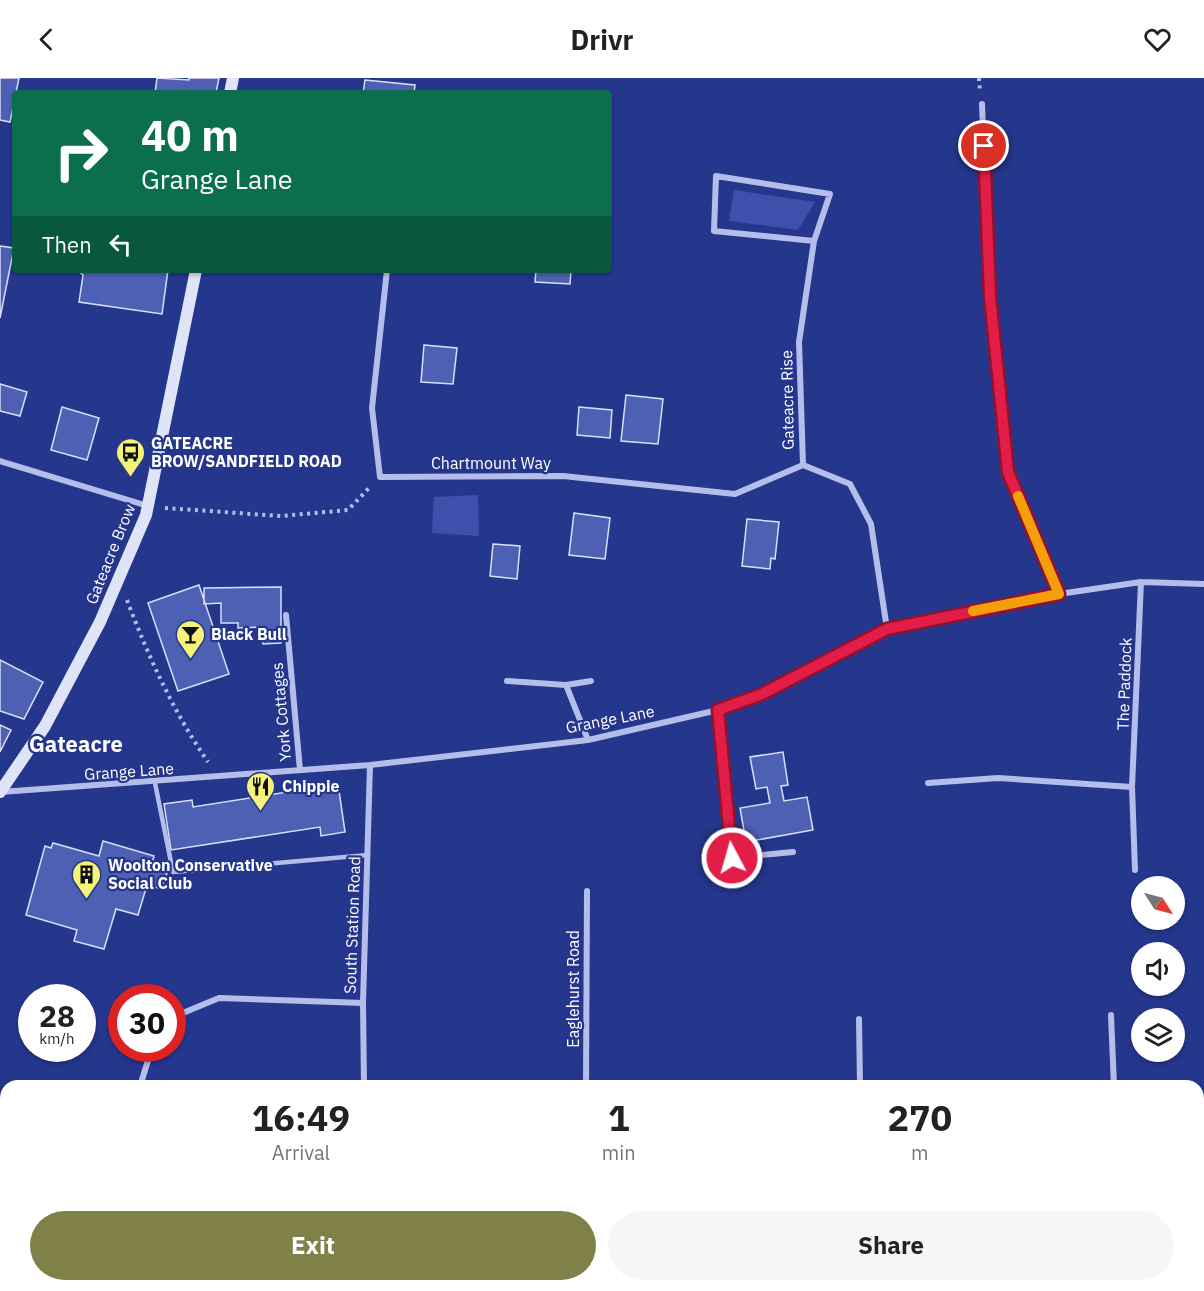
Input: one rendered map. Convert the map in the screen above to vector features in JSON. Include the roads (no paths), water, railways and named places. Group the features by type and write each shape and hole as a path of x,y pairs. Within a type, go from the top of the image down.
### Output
{"main road":[{"name":"Gateacre Brow","path":"0,792 45,726 100,622 148,506 195,273"}],"street":[{"path":"982,104 990,296 1008,472 1059,594"},
{"name":"Gateacre Rise","path":"814,241 714,231 716,177 830,194 814,241 799,342 802,465 850,484 871,524 887,629"},
{"name":"Chartmount Way","path":"387,273 372,408 380,477 563,477 735,494 802,465"},
{"path":"0,462 148,506"},
{"name":"Grange Lane","path":"0,792 155,783 370,765 588,740 718,710 762,694 887,629 1059,594 1141,582 1204,584"},
{"name":"The Paddock","path":"1136,870 1132,787 1141,582"},
{"name":"York Cottages","path":"286,615 300,770"},
{"path":"507,681 566,685 591,681"},
{"path":"566,685 588,740"},
{"path":"718,710 732,858 793,852"},
{"name":"South Station Road","path":"364,1080 363,1003 370,765"},
{"path":"928,783 998,778 1132,787"},
{"name":"Eaglehurst Road","path":"586,1080 587,891"},
{"path":"186,1012 219,998 363,1003"},
{"path":"1111,1015 1113,1080"},
{"path":"860,1019 860,1080"},
{"path":"142,1080 148,1062"}],"lane":[{"path":"155,783 173,872 368,855"}],"place":[{"name":"GATEACRE BROW/SANDFIELD ROAD","path":"130,478"},
{"name":"Black Bull","path":"190,660"},
{"name":"Chippie","path":"261,812"},
{"name":"Woolton Conservative Social Club","path":"87,900"}],"district":[{"name":"Gateacre","path":"76,744"}]}
